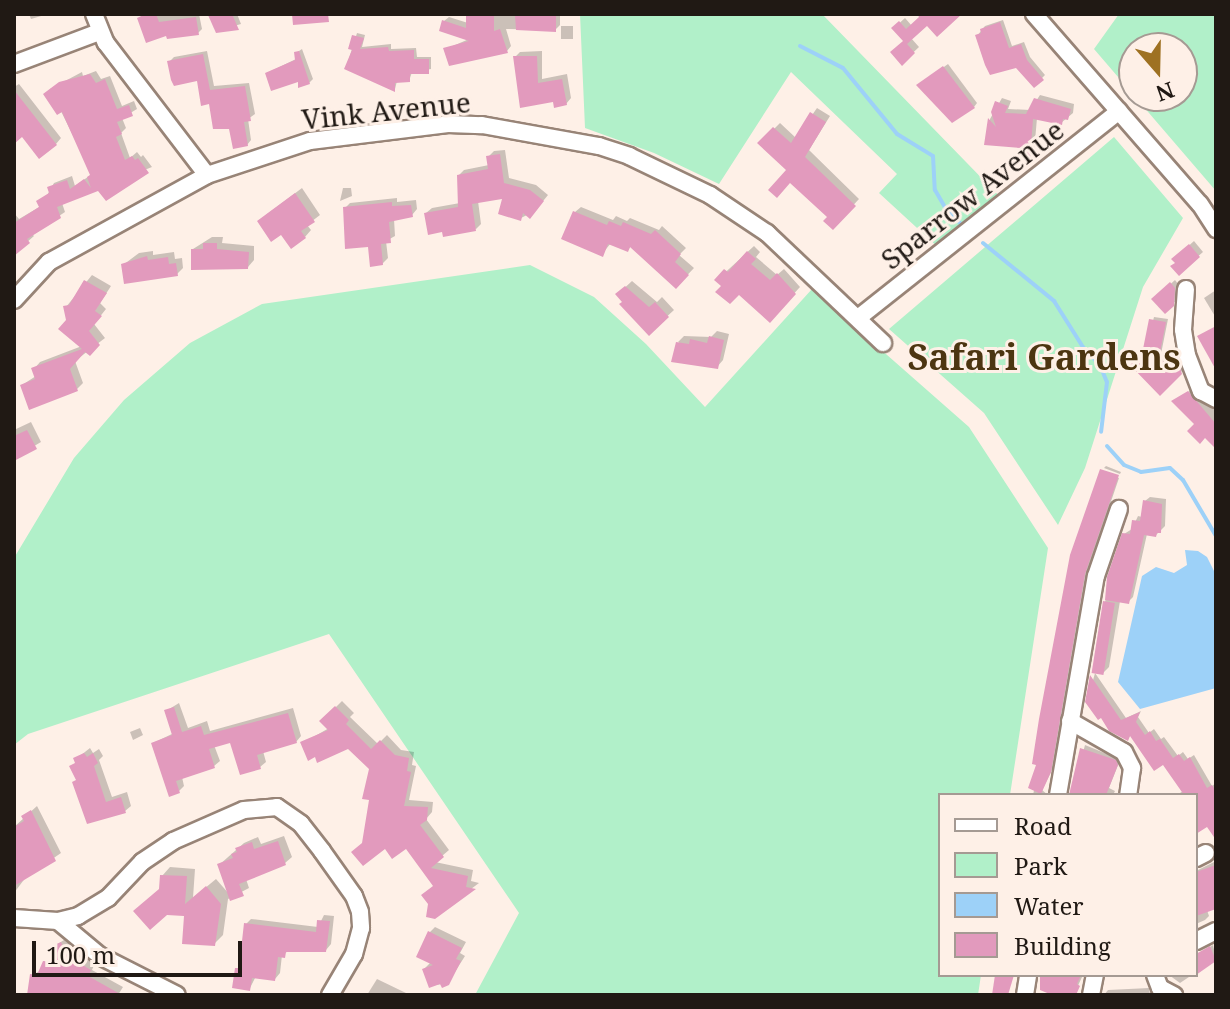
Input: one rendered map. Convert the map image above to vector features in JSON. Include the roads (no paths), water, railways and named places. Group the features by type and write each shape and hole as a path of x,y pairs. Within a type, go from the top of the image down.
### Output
{"street":[{"path":"94,14 99,32 207,175"},
{"path":"1034,14 1118,110"},
{"path":"14,64 99,32"},
{"name":"Sparrow Avenue","path":"858,318 1118,112"},
{"path":"1120,112 1200,204 1216,229"},
{"name":"Vink Avenue","path":"14,300 49,262 207,175 310,141 448,124 517,129 567,138 629,156 742,214 883,343"},
{"path":"1186,289 1183,330 1187,355 1201,391 1216,399"},
{"path":"1058,793 1096,576 1119,509"},
{"path":"1070,721 1124,752 1132,768 1128,793"},
{"path":"14,918 58,921 94,908 142,862 173,841 244,810 277,807 301,824 354,896 360,912 361,928 354,954 330,995"},
{"path":"58,921 100,956 177,995"},
{"path":"1198,940 1216,931"},
{"path":"1156,977 1160,988 1174,995"}],"water":[{"path":"1185,550 1198,551 1207,557 1216,575 1216,688 1140,709 1118,682 1142,576 1156,567 1174,573 1187,565"}],"waterway":[{"path":"800,46 843,68 897,134 933,156 935,190 946,209 964,227"},
{"path":"983,243 1054,301 1083,347 1100,365 1107,382 1101,432"},
{"path":"1107,446 1124,465 1141,472 1170,468 1183,480 1216,536"}],"district":[{"name":"Safari Gardens","path":"1044,357"}]}
